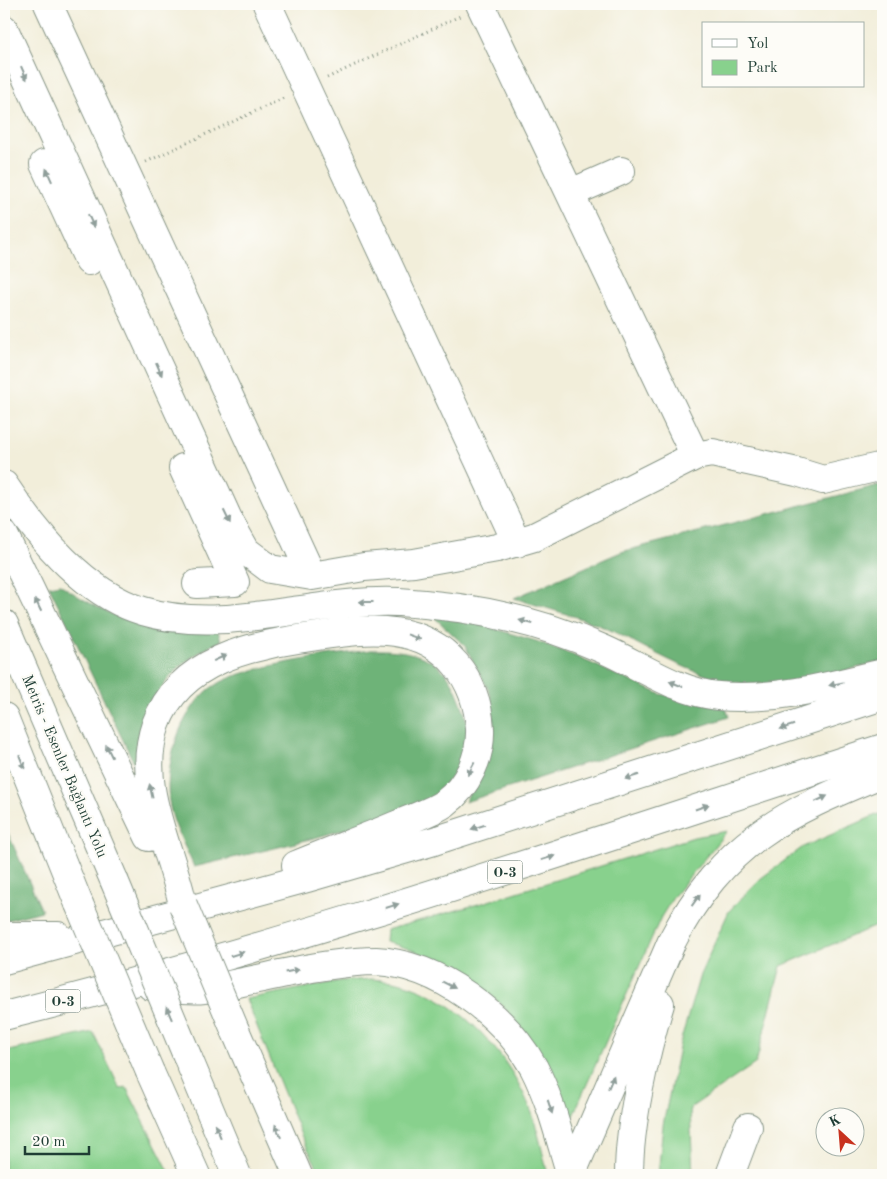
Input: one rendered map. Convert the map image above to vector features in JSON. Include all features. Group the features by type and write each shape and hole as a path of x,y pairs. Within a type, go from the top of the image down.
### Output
{"main road":[{"path":"48,4 312,576"},
{"path":"267,4 518,543"},
{"path":"480,4 695,456"},
{"path":"4,29 237,536 246,551 270,569 312,576 364,567 444,559 518,543 695,456 712,454 796,472 823,480 883,466"},
{"path":"4,74 236,582 197,584"},
{"path":"571,193 622,171"},
{"path":"4,485 36,530 77,571 113,598 141,611 168,617 198,620 234,619 351,602 456,606 495,613 554,630 606,650 681,686 717,696 776,696 883,673"},
{"path":"4,534 130,794 165,873 183,906 298,1175"},
{"name":"Metris - Esenler Bağlantı Yolu","path":"4,624 114,880 237,1175"},
{"path":"183,906 178,879 155,810 149,779 150,749 156,724 167,703 186,682 206,664 230,654 294,640 338,634 375,631 413,636 434,646 448,657 463,672 472,691 479,713 480,736 477,759 460,787 446,803 288,869 234,898"},
{"path":"4,960 234,898 434,841 883,696"},
{"path":"4,717 79,904 196,1175"},
{"name":"O-3","path":"4,1016 180,970 561,854 883,748"},
{"path":"4,766 17,798 48,861 79,904"},
{"path":"571,1175 672,941 686,914 715,874 760,834 795,811 883,773"},
{"path":"4,936 89,936"},
{"path":"629,1175 637,1105 648,1049 669,973 672,941"},
{"path":"122,984 204,989 332,964 377,961 409,968 462,992 492,1014 515,1040 534,1068 547,1097 571,1175"},
{"path":"730,1175 748,1127"}],"green space":[{"path":"883,484 883,661 803,680 770,684 733,682 696,672 597,624 514,598 621,552"},
{"path":"60,584 96,606 135,623 176,632 218,631 221,641 184,663 160,690 145,723 135,765 49,586"},
{"path":"432,615 485,626 536,641 568,653 660,694 726,708 729,717 465,802 491,749 494,722 490,693 465,646"},
{"path":"371,650 396,651 419,656 440,668 455,688 467,722 468,740 464,757 450,779 430,798 416,805 367,822 294,843 194,867 172,815 168,784 176,739 186,717 195,704 206,692 219,683 237,675 284,663"},
{"path":"883,812 883,923 781,966 756,1063 690,1108 693,1175 658,1175 663,1125 680,1043 700,975 729,911 760,879 803,847"},
{"path":"4,824 42,911 4,921"},
{"path":"727,831 674,896 661,917 568,1127 533,1047 515,1019 500,1003 465,976 446,965 426,955 385,942 386,930 482,903 694,837"},
{"path":"372,979 398,982 421,990 443,1001 481,1033 498,1052 524,1094 533,1116 548,1175 321,1175 301,1135 246,999 340,981"},
{"path":"93,1032 120,1089 126,1087 171,1175 4,1175 4,1052"}]}
